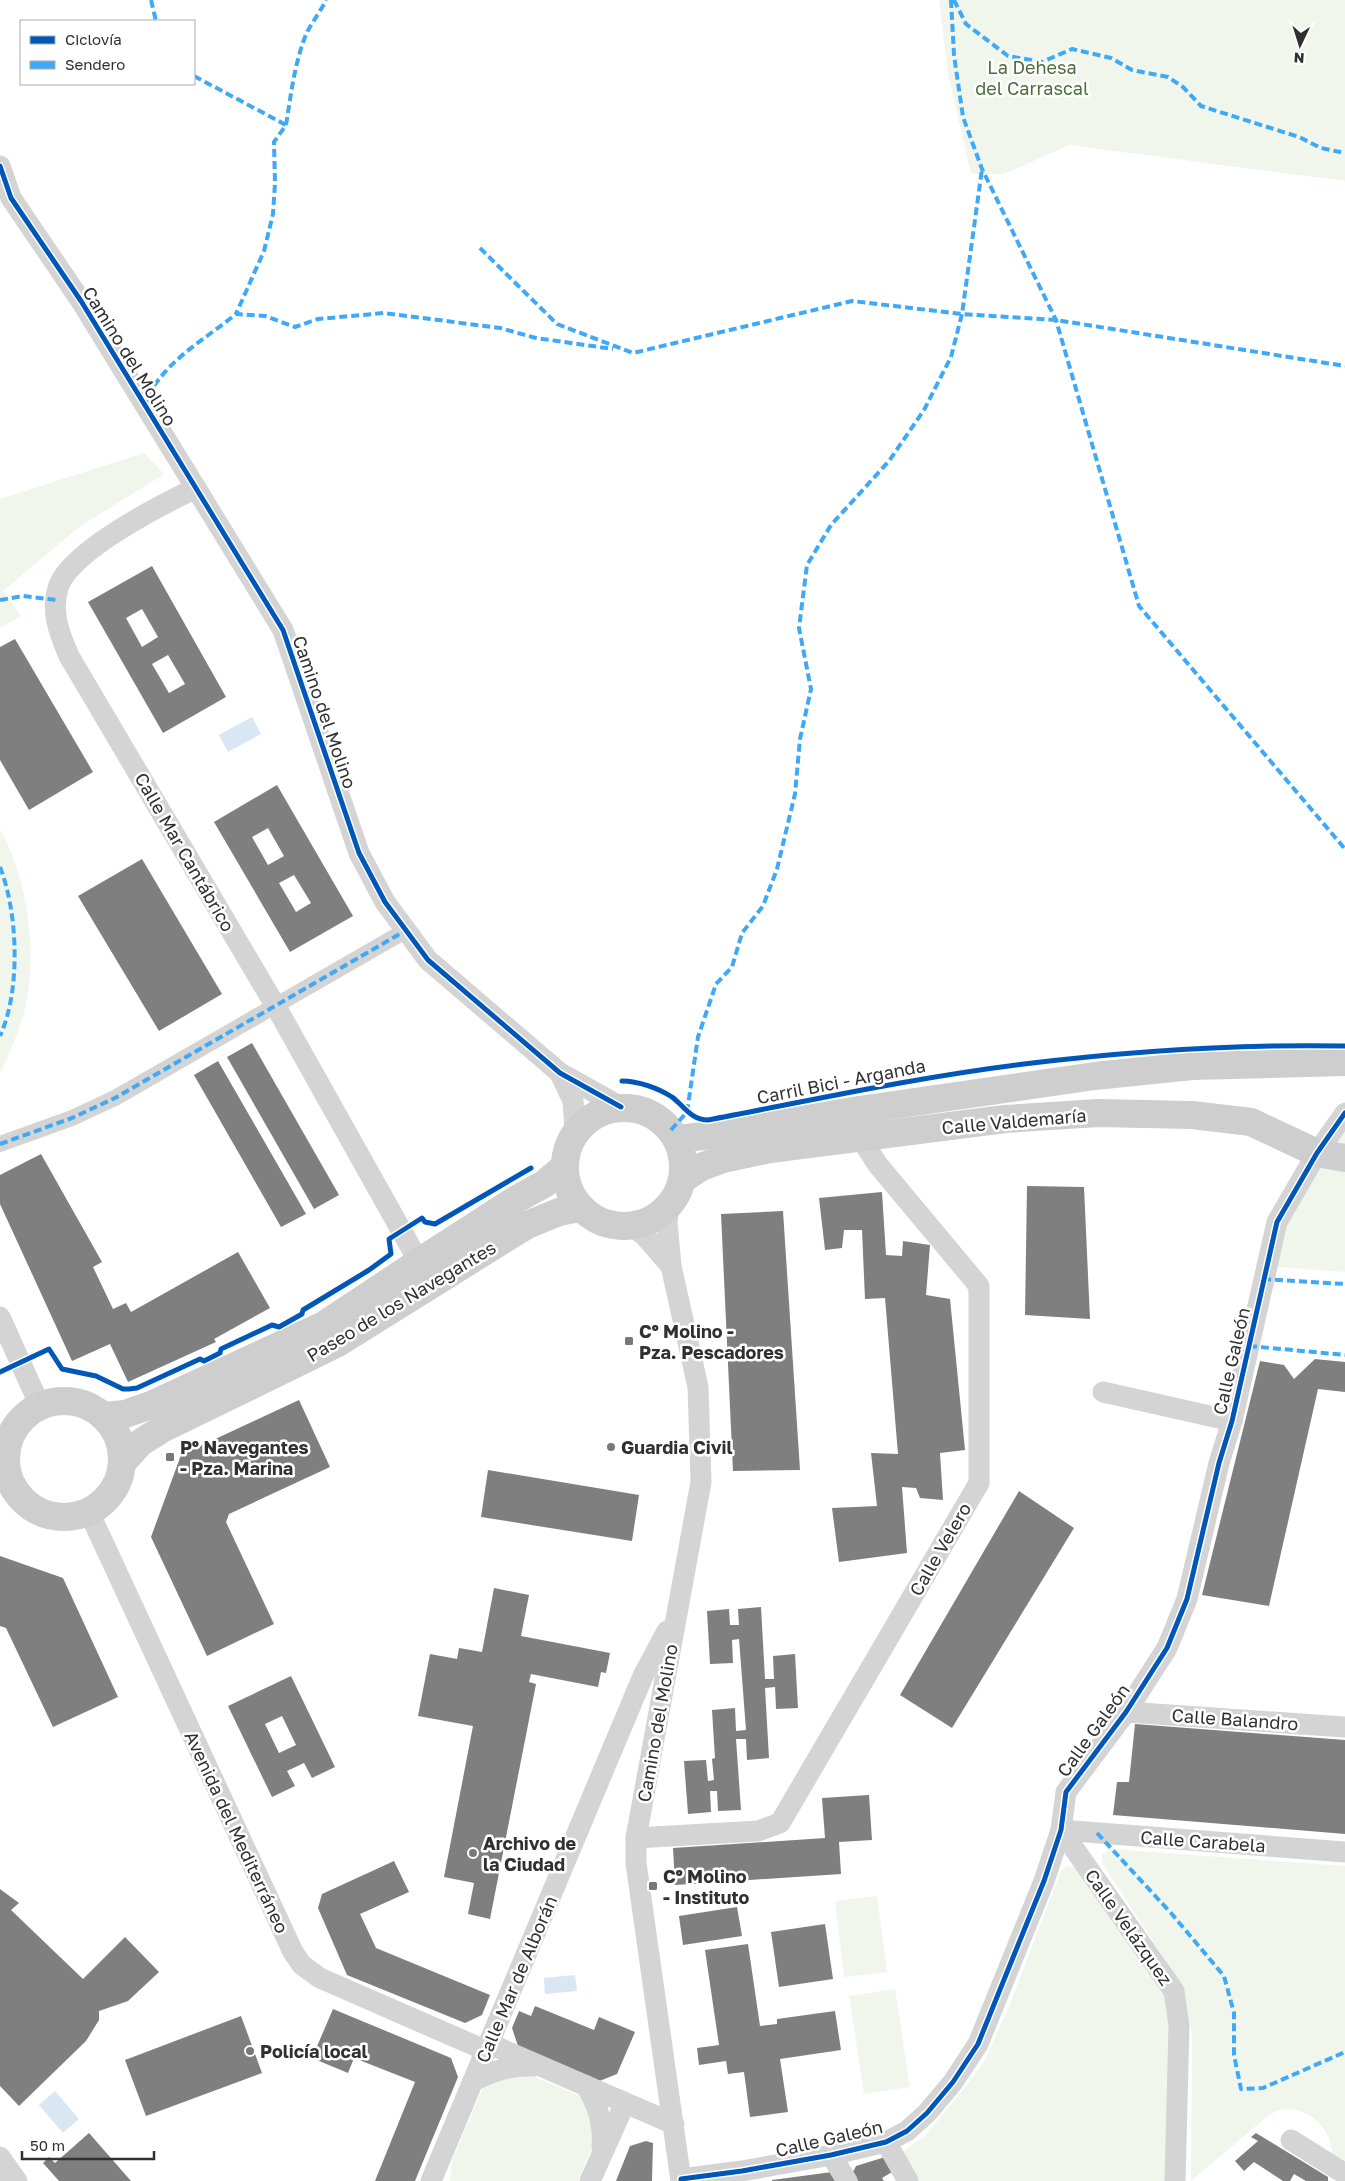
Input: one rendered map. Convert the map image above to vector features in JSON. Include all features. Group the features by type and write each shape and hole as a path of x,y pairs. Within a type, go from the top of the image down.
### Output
{"main road":[{"name":"Calle Valdemaría","path":"678,1138 720,1134 888,1106 1095,1076 1192,1066 1345,1062"},
{"path":"620,1107 637,1108 656,1116 678,1138 682,1150 683,1179 670,1206 653,1219 632,1226 611,1226 593,1218 580,1208 568,1190 563,1168 566,1150 576,1130 597,1113 620,1107"},
{"name":"Calle Valdemaría","path":"683,1179 701,1167 723,1159 770,1149 1005,1118 1098,1113 1192,1114 1251,1122 1318,1153 1345,1158"},
{"name":"Paseo de los Navegantes","path":"104,1416 125,1414 151,1405 324,1325 418,1262 515,1200 544,1184 563,1168"},
{"name":"Paseo de los Navegantes","path":"123,1462 140,1444 162,1429 336,1344 527,1225 559,1212 580,1208"},
{"path":"56,1401 73,1401 90,1406 104,1416 115,1429 121,1445 123,1462 120,1477 113,1492 103,1503 89,1512 72,1517 54,1516 12,1504 14,1489 3,1464 14,1429 25,1416 40,1406 56,1401"}],"street":[{"name":"Camino del Molino","path":"0,166 11,198 81,302 283,630 359,853 385,902 428,960 560,1073 620,1107"},
{"name":"Calle Mar Cantábrico","path":"196,488 138,518 80,558 60,585 55,614 59,634 69,656 275,1006 418,1262"},
{"path":"0,1144 72,1118 115,1098 405,931"},
{"name":"Camino del Molino","path":"560,1073 573,1101 576,1130"},
{"name":"Calle Galeón","path":"681,2180 744,2176 886,2142 907,2131 928,2113 953,2082 978,2044 1044,1881 1061,1830 1066,1792 1126,1712 1167,1648 1187,1599 1219,1463 1232,1421 1277,1222 1318,1153 1345,1113"},
{"name":"Calle Velero","path":"636,1838 758,1831 780,1823 979,1483 978,1286 878,1165 866,1148 865,1137"},
{"name":"Camino del Molino","path":"670,1206 667,1222 671,1266 698,1387 701,1482 636,1838 636,1863 681,2180"},
{"name":"Camino del Molino","path":"632,1226 644,1235 671,1266"},
{"path":"0,1316 40,1406"},
{"path":"1102,1392 1232,1421"},
{"name":"Avenida del Mediterráneo","path":"89,1512 289,1943 302,1966 320,1978 488,2048 542,2066 674,2124"},
{"name":"Calle Mar de Alborán","path":"438,2176 473,2081 643,1676 677,1613"},
{"name":"Calle Balandro","path":"1126,1712 1345,1727"},
{"name":"Calle Carabela","path":"1061,1830 1345,1852"},
{"name":"Calle Velázquez","path":"1061,1830 1174,1991 1179,2025 1175,2181"},
{"path":"473,2081 496,2070 517,2065 542,2066"},
{"path":"585,2085 595,2100 598,2110 603,2134 602,2154"},
{"path":"590,2181 624,2103"},
{"path":"1291,2140 1342,2176"},
{"path":"886,2142 908,2181"},
{"path":"831,2155 847,2181"},
{"path":"0,2157 17,2181"},
{"path":"0,2176 10,2181"}],"green space":[{"name":"La Dehesa del Carrascal","path":"939,0 1345,0 1345,181 1069,145 1004,174 971,174 948,74"},
{"path":"144,453 164,474 79,527 3,591 21,616 0,628 0,499"},
{"path":"0,830 10,851 25,898 29,923 30,974 22,1020 0,1073"},
{"path":"1345,1129 1345,1272 1255,1265"},
{"path":"1111,1849 1345,1866 1345,2163 1332,2155 1327,2133 1320,2124 1302,2112 1291,2109 1280,2110 1269,2115 1191,2181 1192,2034 1185,1995 1166,1961 1102,1863 1102,1855"},
{"path":"1067,1866 1076,1868 1163,1991 1169,2005 1171,2181 918,2181 902,2152 925,2136 981,2067 1006,2014 1061,1871"},
{"path":"877,1896 887,1972 844,1977 835,1901"},
{"path":"895,1989 910,2087 864,2094 849,1996"},
{"path":"526,2073 579,2096 590,2107 594,2142 578,2181 450,2181 452,2160 483,2088 488,2082"}],"shaded area":[{"path":"252,717 261,734 228,752 219,735"},
{"path":"575,1975 577,1991 545,1994 544,1978"},
{"path":"55,2091 79,2119 63,2133 39,2105"}],"building":[{"path":"152,566 226,697 163,733 88,602","holes":["142,609 158,637 142,647 126,618","168,655 185,684 169,693 152,664"]},
{"path":"15,639 93,772 29,810 0,760 0,647"},
{"path":"277,785 353,916 290,952 214,822","holes":["268,828 284,856 268,865 252,837","294,875 311,903 296,912 279,883"]},
{"path":"142,859 222,994 159,1031 78,896"},
{"path":"252,1043 339,1195 314,1209 227,1057"},
{"path":"218,1061 306,1214 281,1227 194,1075"},
{"path":"41,1154 102,1262 93,1267 113,1309 126,1303 131,1312 238,1252 270,1308 214,1339 216,1342 128,1382 110,1344 72,1361 0,1204 0,1175"},
{"path":"1027,1186 1084,1187 1090,1319 1025,1315"},
{"path":"882,1192 886,1255 902,1256 903,1241 930,1245 926,1295 950,1299 965,1450 940,1453 943,1500 920,1498 916,1488 902,1487 907,1553 839,1562 832,1508 877,1506 871,1453 898,1454 885,1298 865,1299 862,1230 844,1230 842,1248 825,1250 819,1198"},
{"path":"783,1211 800,1470 733,1471 721,1214"},
{"path":"1315,1359 1345,1362 1345,1392 1318,1389 1269,1606 1202,1595 1260,1361 1284,1365 1294,1379"},
{"path":"299,1400 330,1467 229,1514 226,1522 274,1624 207,1656 151,1537 181,1455"},
{"path":"488,1470 639,1495 632,1541 481,1517"},
{"path":"1019,1491 1074,1528 952,1728 900,1695"},
{"path":"0,1556 63,1578 118,1697 53,1727 6,1628 0,1626"},
{"path":"494,1588 529,1595 521,1636 610,1653 606,1673 601,1672 598,1687 531,1674 529,1682 536,1684 490,1919 468,1914 474,1883 444,1877 473,1726 418,1716 430,1654 457,1659 459,1648 482,1652"},
{"path":"761,1607 765,1679 774,1679 773,1656 795,1654 798,1708 776,1709 775,1687 765,1688 769,1758 747,1760 746,1739 736,1739 741,1810 718,1811 717,1791 710,1791 711,1812 688,1814 684,1761 706,1760 708,1781 714,1780 712,1759 715,1758 712,1710 735,1708 736,1731 746,1730 739,1639 732,1640 733,1663 710,1664 707,1611 729,1609 730,1625 739,1625 738,1609"},
{"path":"291,1676 335,1767 312,1778 304,1763 287,1771 295,1786 272,1797 228,1706","holes":["282,1716 296,1745 279,1753 265,1724"]},
{"path":"1135,1724 1345,1740 1345,1834 1113,1815 1117,1782 1129,1782"},
{"path":"869,1795 872,1840 839,1842 841,1874 675,1885 673,1848 825,1838 822,1798"},
{"path":"394,1861 409,1892 360,1914 376,1948 490,1995 482,2015 465,2023 347,1975 318,1908 322,1894"},
{"path":"0,1889 19,1903 11,1910 83,1979 125,1937 159,1972 128,2001 99,2011 99,2020 86,2041 19,2106 0,2086"},
{"path":"737,1907 742,1936 683,1945 679,1916"},
{"path":"825,1924 833,1979 779,1987 771,1932"},
{"path":"748,1944 760,2026 777,2024 777,2019 835,2011 841,2050 780,2059 788,2112 750,2117 744,2072 728,2074 726,2061 699,2065 697,2048 719,2045 705,1950"},
{"path":"535,2006 594,2030 599,2017 635,2032 617,2074 597,2082 519,2049 512,2028 519,2011 531,2016"},
{"path":"333,2009 451,2058 458,2077 415,2181 375,2181 415,2082 354,2058 348,2073 312,2058"},
{"path":"241,2016 262,2073 146,2116 125,2060"},
{"path":"89,2133 131,2181 59,2181 43,2163 49,2157 55,2163"},
{"path":"1256,2133 1328,2177 1328,2181 1306,2181 1294,2174 1290,2181 1283,2181 1254,2162 1244,2171 1235,2161 1258,2141 1251,2137"},
{"path":"646,2141 653,2143 652,2181 616,2181 630,2146"},
{"path":"885,2157 892,2172 882,2178 884,2181 858,2181 853,2172 856,2166"},
{"path":"832,2172 842,2181 772,2181 772,2180"}],"marked path":[{"path":"151,0 156,20"},
{"path":"286,125 293,81 301,48 307,32 326,0"},
{"path":"951,0 954,55 963,117 982,169 1056,320 1139,606 1345,849"},
{"path":"954,0 966,24 1008,56 1042,62 1072,49 1111,58 1132,70 1168,77 1183,87 1201,106 1299,137 1321,148 1345,153"},
{"path":"195,77 286,125 274,142 275,183 273,214 264,251 236,314"},
{"path":"671,1130 687,1112 698,1037 716,984 732,967 742,933 763,906 777,869 795,794 800,739 811,689 799,628 807,565 831,525 889,461 924,410 951,357 962,314 982,169"},
{"path":"480,248 557,324 633,353 852,301 962,314 1056,320 1345,366"},
{"path":"146,408 152,388 162,375 192,347 236,314 265,316 295,327 318,319 384,313 500,328 536,338 613,349"},
{"path":"0,600 23,596 57,600"},
{"path":"0,867 11,906 15,951 11,997 7,1017 0,1036"},
{"path":"0,1144 72,1118 115,1098 405,931"},
{"path":"1263,1279 1345,1284"},
{"path":"1249,1346 1345,1355"},
{"path":"1097,1833 1171,1913 1224,1976 1234,2013 1234,2055 1241,2089 1263,2088 1345,2052"}],"cycle path":[{"path":"0,166 11,198 81,301 283,630 359,853 385,902 428,960 560,1073 621,1107"},
{"name":"Carril Bici - Arganda","path":"622,1081 641,1084 661,1091 672,1097 692,1115 708,1120 905,1082 1024,1064 1184,1049 1345,1046"},
{"path":"681,2181 681,2179 742,2171 831,2155 886,2142 907,2131 927,2113 953,2082 978,2044 1044,1881 1061,1830 1066,1792 1126,1712 1167,1648 1187,1599 1219,1463 1232,1421 1277,1222 1317,1153 1345,1113"},
{"path":"0,1372 49,1349 62,1369 96,1376 123,1389 137,1388 200,1359 204,1361 220,1353 221,1349 272,1325 279,1327 302,1314 303,1310 369,1270 391,1254 389,1239 422,1218 425,1222 435,1224 531,1168"}],"place":[{"name":"Cº Molino - Pza. Pescadores","path":"629,1341"},
{"name":"Guardia Civil","path":"611,1447"},
{"name":"Pº Navegantes - Pza. Marina","path":"170,1457"},
{"name":"Archivo de la Ciudad","path":"473,1853"},
{"name":"Cº Molino - Instituto","path":"653,1886"},
{"name":"Policía local","path":"250,2051"}]}
